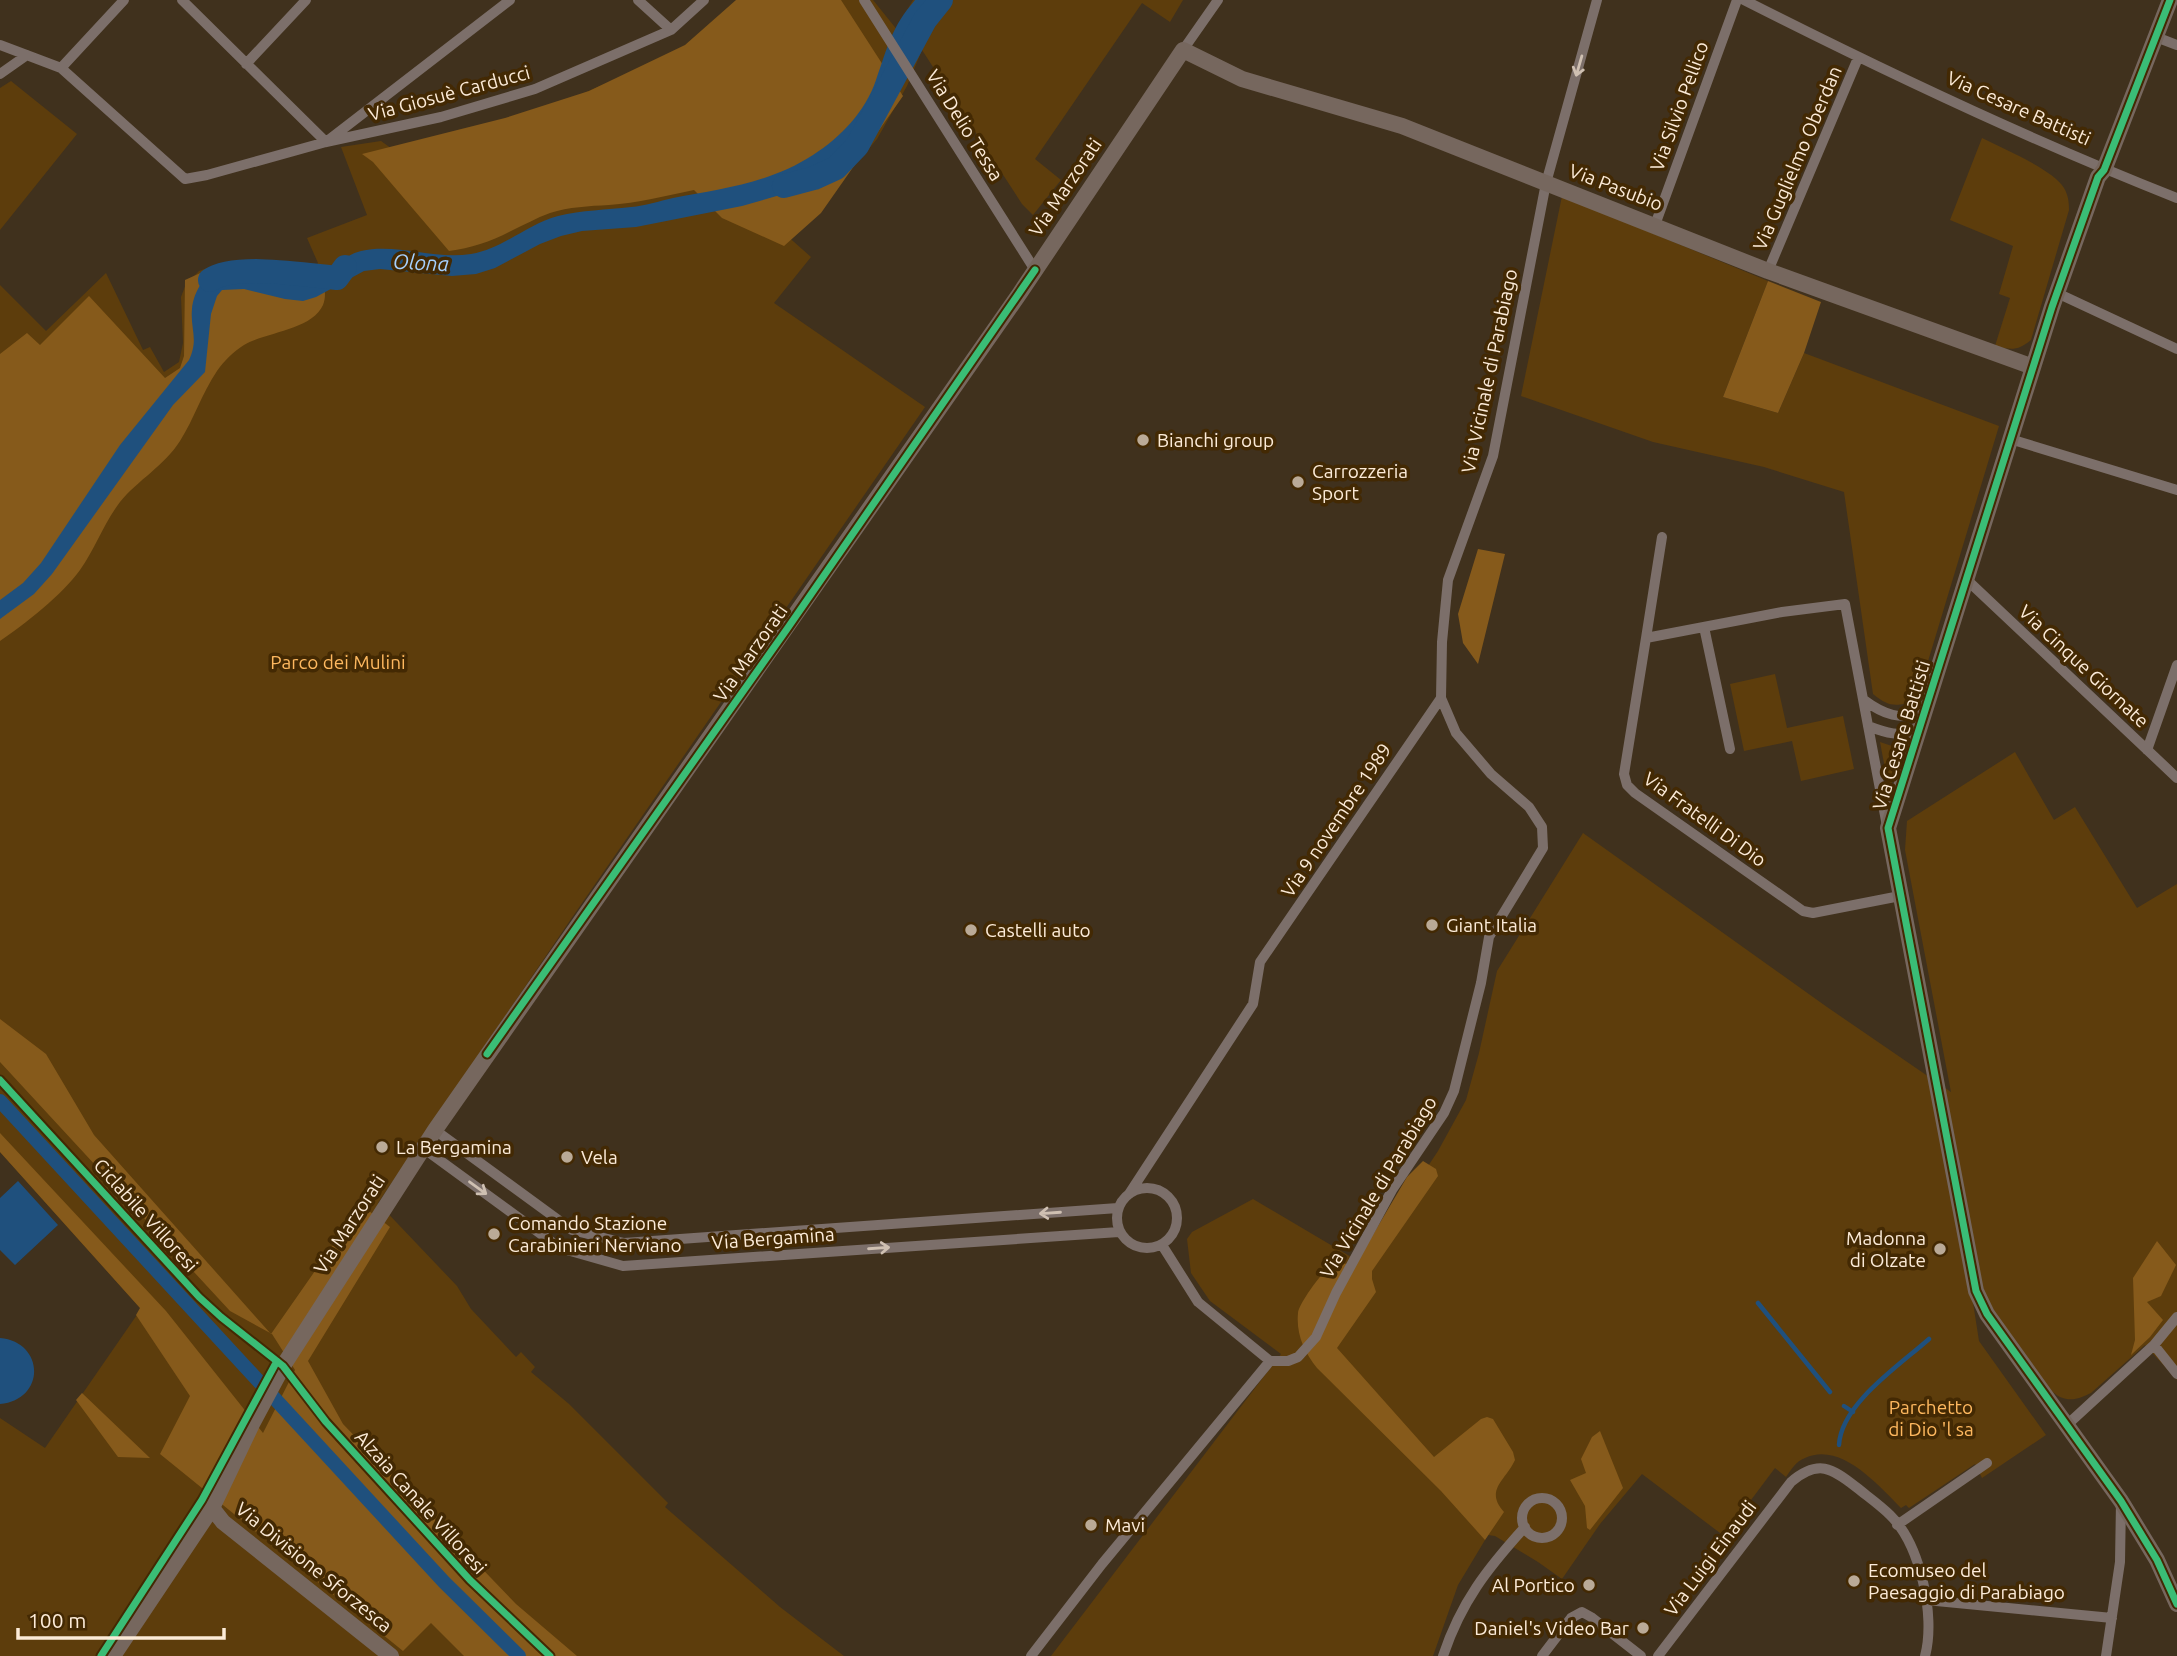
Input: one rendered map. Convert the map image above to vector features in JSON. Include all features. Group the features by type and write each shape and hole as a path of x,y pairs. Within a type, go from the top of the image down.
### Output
{"street":[{"path":"0,45 61,68 124,0"},
{"path":"182,0 326,142 509,0"},
{"path":"246,64 306,0"},
{"path":"638,0 671,30"},
{"name":"Via Giosuè Carducci","path":"61,68 185,179 326,142 441,117 535,89 671,30 704,0"},
{"name":"Via Delio Tessa","path":"864,0 1035,270"},
{"name":"Via Marzorati","path":"113,1656 212,1508 283,1366 435,1130 787,629 1218,0"},
{"name":"Via Vicinale di Parabiago","path":"1270,1361 1288,1361 1297,1357 1316,1337 1335,1293 1392,1190 1444,1113 1454,1091 1478,997 1489,937 1543,848 1542,827 1528,807 1491,775 1455,733 1441,698 1442,642 1448,580 1493,456 1546,183 1597,0"},
{"name":"Via Silvio Pellico","path":"1655,225 1737,0"},
{"name":"Via Cesare Battisti","path":"1744,0 1858,58 2104,170 2098,177 2057,293 1888,828 1976,1291 1987,1314 2122,1501 2157,1560 2177,1604"},
{"path":"2170,0 2104,170 2177,198"},
{"path":"2156,37 2177,45"},
{"name":"Via Pasubio","path":"1183,50 1256,84 1402,126 1768,271 2033,367"},
{"path":"0,74 27,55"},
{"name":"Via Guglielmo Oberdan","path":"1768,271 1858,58"},
{"path":"2057,293 2177,349"},
{"path":"2010,439 2177,490"},
{"path":"1662,537 1646,638 1782,612 1845,604 1888,828"},
{"name":"Via Cinque Giornate","path":"1966,579 2177,778"},
{"path":"1704,627 1730,750"},
{"name":"Via Fratelli Di Dio","path":"1646,638 1624,774 1627,785 1803,911 1813,914 1900,896"},
{"path":"2147,750 2177,665"},
{"name":"Via 9 novembre 1989","path":"1129,1194 1252,1004 1260,962 1441,698"},
{"path":"1864,700 1888,714 1901,717 1924,713"},
{"path":"1868,726 1897,735 1919,731"},
{"name":"Via Bergamina","path":"435,1130 572,1230 624,1243 1118,1208"},
{"name":"Via Bergamina","path":"423,1148 560,1248 623,1266 1119,1232"},
{"path":"1150,1188 1158,1190 1172,1202 1177,1219 1175,1230 1162,1245 1150,1249 1140,1248 1130,1244 1119,1232 1116,1221 1118,1208 1129,1194 1150,1188"},
{"path":"1031,1656 1102,1564 1270,1361 1198,1302 1162,1245"},
{"path":"2067,1424 2154,1345 2177,1317"},
{"path":"2154,1345 2177,1374"},
{"path":"1924,1656 1927,1648 1926,1600 1919,1567 1908,1541 1897,1525 1987,1463"},
{"name":"Via Luigi Einaudi","path":"1658,1656 1791,1482 1800,1474 1824,1468 1836,1471 1891,1516 1897,1525"},
{"path":"2106,1656 2120,1562 2122,1501"},
{"name":"Via Divisione Sforzesca","path":"212,1508 223,1522 391,1656"},
{"path":"1443,1656 1456,1620 1471,1592 1489,1567 1525,1528"},
{"path":"1926,1600 2112,1618"},
{"path":"1542,1656 1571,1618 1582,1612 1641,1656"}],"green space":[{"name":"Parco dei Mulini","path":"747,0 873,0 898,31 900,22 913,0 1183,0 1170,22 1142,3 1035,159 1061,180 1033,215 1022,204 922,50 907,86 877,139 846,174 767,218 811,257 774,303 925,407 378,1203 457,1286 471,1309 516,1357 521,1352 535,1367 531,1372 569,1404 668,1503 665,1507 780,1607 844,1656 0,1656 0,1418 45,1448 141,1309 0,1152 0,285 46,331 106,273 143,350 150,347 164,372 179,362 183,343 181,297 186,284 199,271 236,262 305,274 313,271 318,263 307,238 367,215 341,147 381,141 395,151 497,125 577,96 692,46"},
{"path":"11,81 77,134 0,230 0,88"},
{"path":"1982,138 2050,174 2064,188 2068,201 2069,210 2031,340 2014,349 1995,346 2010,298 1999,294 2013,246 1950,220"},
{"path":"1562,196 1768,281 1723,397 1778,413 1804,353 1999,426 1916,701 1893,705 1873,694 1844,492 1764,467 1653,442 1521,396"},
{"path":"1775,674 1787,728 1843,716 1854,769 1801,781 1792,741 1744,751 1730,684"},
{"path":"1880,742 1892,746 1906,745 1889,790"},
{"name":"Parchetto di Dio 'l sa","path":"2015,752 2054,820 2075,807 2137,908 2177,884 2177,1380 2145,1345 2091,1393 2068,1399 2051,1390 2018,1350 1990,1304 1976,1270 1957,1200 1979,1341 2046,1435 1982,1478 1975,1464 1909,1508 1906,1505 1901,1508 1858,1468 1832,1456 1819,1454 1799,1461 1786,1477 1775,1468 1724,1536 1642,1474 1600,1524 1562,1579 1495,1536 1488,1535 1458,1585 1433,1656 1051,1656 1281,1354 1210,1301 1191,1273 1187,1239 1192,1232 1253,1199 1363,1264 1438,1151 1466,1100 1497,971 1583,833 1951,1092 1905,850 1907,821"}],"shaded area":[{"path":"736,0 841,0 903,96 821,213 784,246 722,218 694,190 630,203 557,211 488,241 449,251 373,162 362,154 505,118 589,91 685,45"},
{"path":"253,261 322,274 325,293 323,305 309,320 244,345 226,360 212,379 174,450 120,502 73,579 43,608 0,641 0,354 27,333 40,345 89,296 165,378 180,368 184,356 185,280 220,264"},
{"path":"1768,281 1821,302 1804,353 1778,413 1723,397"},
{"path":"1478,549 1505,554 1478,664 1463,643 1458,614"},
{"path":"0,1019 46,1054 94,1135 270,1333 230,1311 0,1062"},
{"path":"0,1133 166,1311 263,1433 295,1370 271,1334 361,1205 390,1227 308,1361 343,1424 516,1604 577,1656 464,1656 431,1623 403,1651 160,1454 190,1396 136,1315 140,1308 0,1152"},
{"path":"1423,1161 1436,1169 1438,1176 1372,1271 1376,1292 1337,1348 1434,1457 1481,1419 1493,1419 1515,1460 1496,1491 1498,1504 1504,1512 1485,1540 1441,1491 1317,1368 1308,1356 1298,1328 1299,1308 1312,1287 1333,1264 1355,1265 1407,1177"},
{"path":"2157,1241 2176,1265 2161,1296 2147,1302 2163,1320 2131,1355 2135,1340 2133,1278"},
{"path":"82,1393 150,1458 118,1457 76,1400"},
{"path":"1600,1431 1623,1488 1590,1530 1587,1528 1585,1506 1570,1480 1586,1473 1581,1459 1592,1437"}],"water":[{"path":"915,0 942,0 905,47 892,87 877,115 844,158 824,173 780,195 742,206 636,227 582,231 561,236 495,268 476,274 452,276 380,269 364,271 316,297 303,301 244,289 222,290 211,314 205,372 173,405 52,574 34,594 0,619 0,600 23,583 41,563 120,445 189,360 194,334 194,299 198,288 212,273 234,269 294,282 313,279 346,257 361,251 388,249 443,255 471,254 494,247 558,216 642,206 762,179 797,165 813,155 842,132 859,113 871,92 895,29"},
{"path":"18,1181 58,1225 15,1265 0,1250 0,1198"},
{"path":"0,1338 15,1342 25,1349 32,1360 34,1371 26,1393 15,1400 0,1404"}],"waterway":[{"name":"Olona","path":"784,186 814,178 836,168 857,146 925,20 941,0"},
{"name":"Olona","path":"210,280 221,275 253,271 337,278 345,267"},
{"path":"0,1101 444,1582 519,1656"},
{"path":"1758,1303 1830,1392"},
{"path":"1839,1445 1842,1430 1861,1400 1929,1339"},
{"path":"1844,1406 1853,1412"}],"cycle path":[{"path":"2170,0 2104,170 2098,177 2052,307 1888,828 1976,1291 1987,1314 2121,1501 2157,1560 2177,1604"},
{"path":"487,1054 787,629 1035,270"},
{"name":"Ciclabile Villoresi","path":"0,1080 199,1297 283,1366 326,1422 470,1580 550,1656"},
{"path":"101,1656 202,1500 277,1361"}],"place":[{"name":"Bianchi group","path":"1143,440"},
{"name":"Carrozzeria Sport","path":"1298,482"},
{"name":"Giant Italia","path":"1432,925"},
{"name":"Castelli auto","path":"971,930"},
{"name":"La Bergamina","path":"382,1147"},
{"name":"Vela","path":"567,1157"},
{"name":"Comando Stazione Carabinieri Nerviano","path":"494,1234"},
{"name":"Madonna di Olzate","path":"1940,1249"},
{"name":"Mavi","path":"1091,1525"},
{"name":"Ecomuseo del Paesaggio di Parabiago","path":"1854,1581"},
{"name":"Al Portico","path":"1589,1585"},
{"name":"Daniel's Video Bar","path":"1643,1628"}]}
